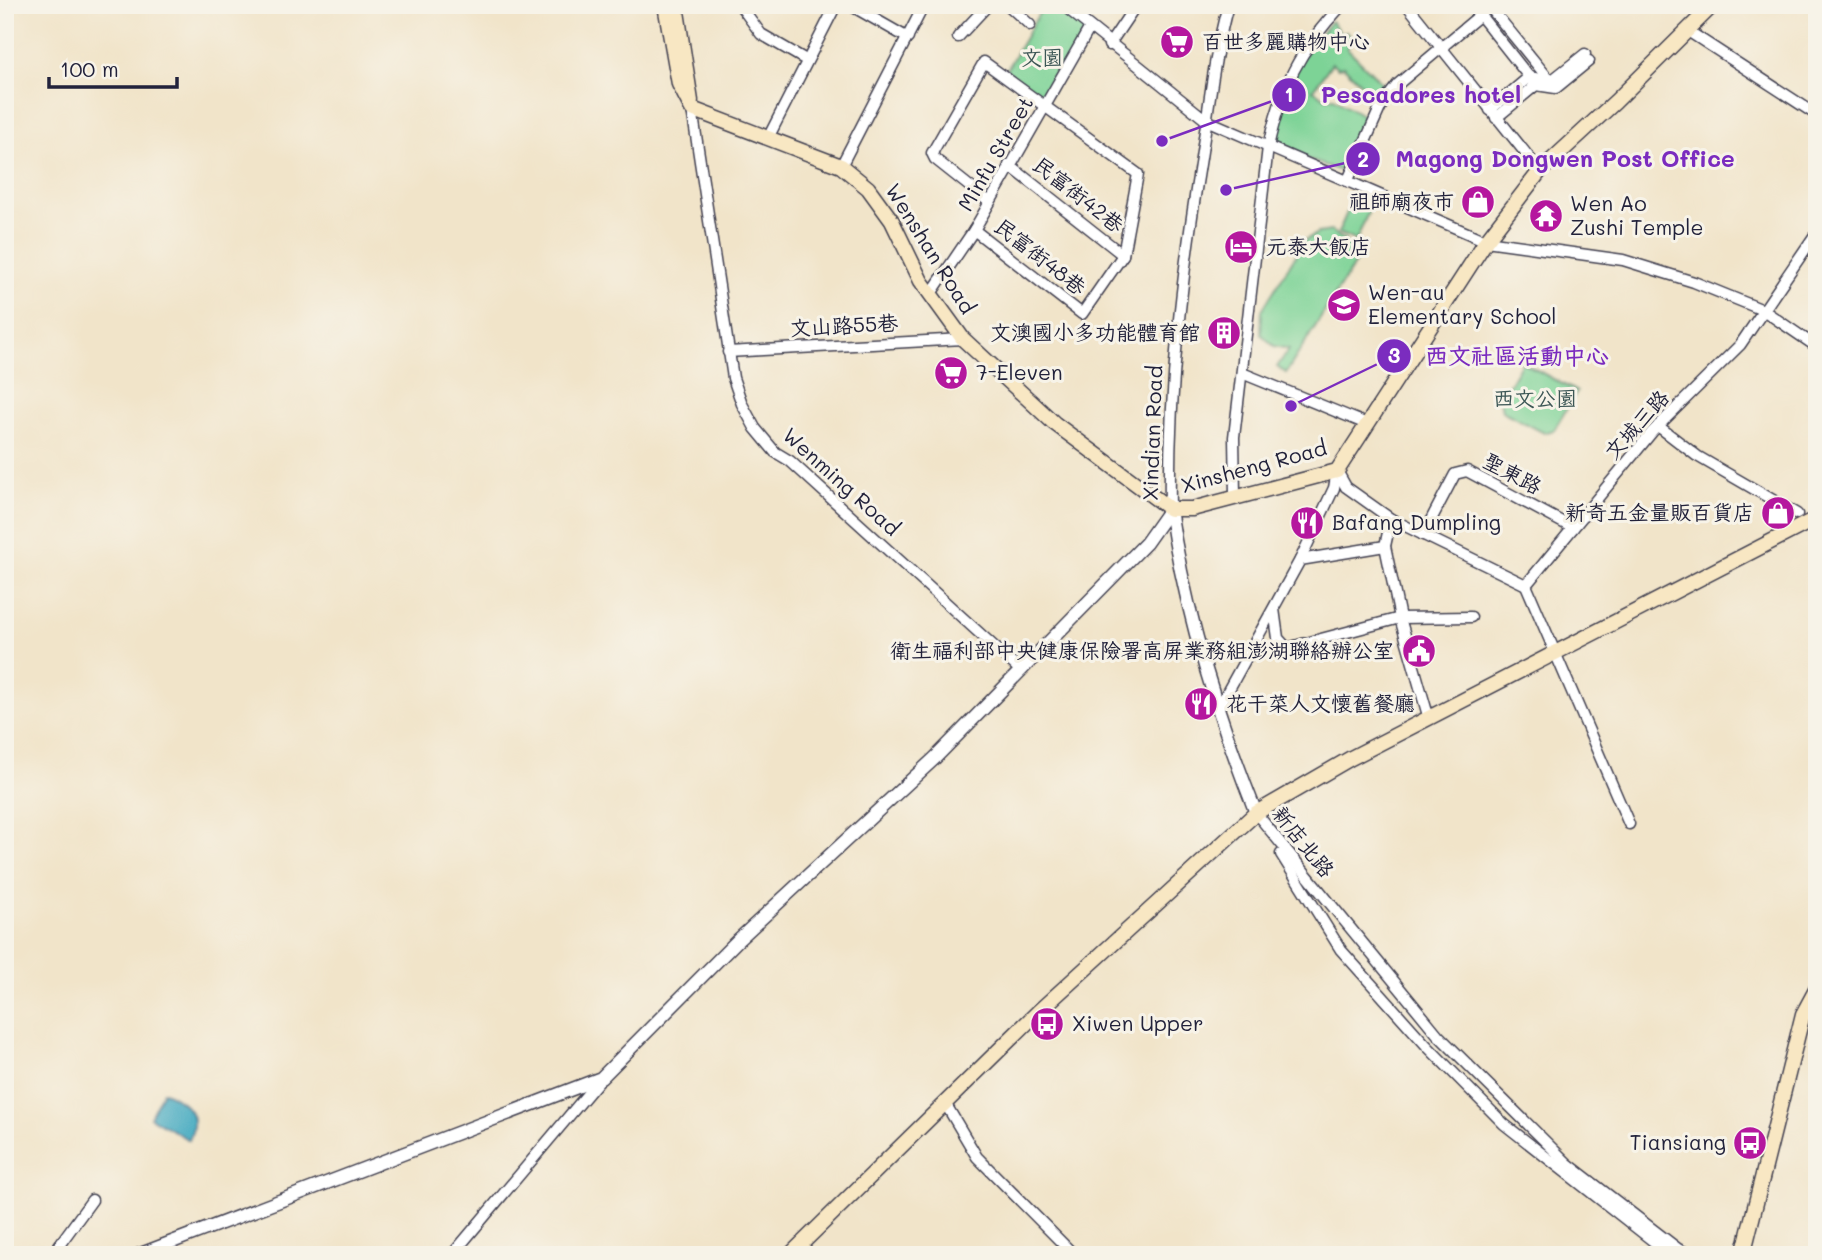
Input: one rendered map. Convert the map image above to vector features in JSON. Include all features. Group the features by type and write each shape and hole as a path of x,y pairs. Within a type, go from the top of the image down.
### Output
{"main road":[{"path":"665,5 679,84 692,109"},
{"path":"676,5 692,109"},
{"name":"Xinsheng Road","path":"1170,509 1192,509 1337,471 1486,240 1540,171 1713,5"},
{"name":"Wenshan Road","path":"692,109 841,166 868,188 892,221 930,295 963,339 1054,423 1146,488 1170,509"},
{"path":"790,1255 1038,1012 1256,813 1351,758 1816,521"},
{"path":"1743,1255 1800,1026 1817,988"}],"street":[{"path":"740,5 761,34 806,60"},
{"path":"768,138 836,5"},
{"path":"850,5 908,38"},
{"path":"841,166 924,5"},
{"path":"958,37 988,5"},
{"path":"1008,5 1030,25"},
{"path":"1063,5 1089,29 1206,120 1486,240 1623,260 1694,282 1763,310 1817,347"},
{"path":"1109,45 1136,5"},
{"name":"Xindian Road","path":"1228,5 1218,44 1177,317 1170,435 1170,509 1179,566 1218,709 1256,813"},
{"path":"1236,496 1234,437 1268,148 1278,103 1297,60 1320,28 1342,5"},
{"path":"1407,5 1540,171"},
{"path":"1348,180 1381,106 1398,83 1491,6 1554,84"},
{"path":"1480,16 1533,81 1554,84 1587,58"},
{"name":"Minfu Street","path":"930,295 974,230 988,201 1089,29"},
{"path":"1688,31 1817,115"},
{"path":"988,201 935,159 932,153 984,62 1138,174 1123,255"},
{"path":"1493,114 1533,81"},
{"name":"Wenming Road","path":"692,109 728,352 741,404 755,428 775,452 790,461 1020,670"},
{"name":"民富街42巷","path":"1009,165 1123,255"},
{"name":"民富街48巷","path":"974,230 1082,314 1123,255"},
{"name":"文城三路","path":"1527,585 1658,426 1740,345 1817,232"},
{"name":"文山路55巷","path":"728,352 963,339"},
{"path":"1242,373 1367,424"},
{"path":"1658,426 1697,456 1797,514"},
{"path":"1337,471 1346,487 1391,519 1527,585 1629,824"},
{"path":"1218,709 1300,560 1334,488 1337,471"},
{"name":"聖東路","path":"1423,534 1455,474 1467,471 1573,528"},
{"path":"452,1255 601,1077 737,940 935,758 1146,543 1170,509"},
{"path":"1391,519 1385,546 1400,618 1429,719"},
{"path":"1300,560 1385,546"},
{"path":"1275,609 1278,638 1287,648 1400,618 1471,617"},
{"name":"新店北路","path":"1256,813 1341,950 1426,1045 1504,1124 1671,1255"},
{"name":"新店北路","path":"1256,813 1438,1035 1490,1088 1568,1164 1678,1249 1691,1255"},
{"path":"138,1255 601,1077"},
{"path":"945,1102 977,1157 1074,1255"},
{"path":"52,1255 92,1200"}],"green space":[{"name":"文園","path":"1044,5 1059,5 1086,30 1045,103 1005,72"},
{"path":"1331,21 1342,35 1346,31 1353,40 1347,48 1385,86 1377,99 1343,66 1338,68 1332,63 1313,90 1326,98 1334,98 1365,117 1354,135 1340,171 1271,146 1299,61"},
{"path":"1352,201 1370,208 1356,241 1338,233"},
{"path":"1331,231 1345,241 1350,250 1356,242 1365,247 1286,373 1277,367 1289,349 1274,346 1261,334 1262,310 1305,240 1318,233"},
{"name":"西文公園","path":"1522,362 1577,392 1554,430 1544,433 1502,411 1500,400"}],"water":[{"path":"163,1091 189,1110 193,1122 189,1140 150,1117"}],"place":[{"name":"百世多麗購物中心","path":"1177,42"},
{"name":"Pescadores hotel","path":"1162,141"},
{"name":"Magong Dongwen Post Office","path":"1226,190"},
{"name":"祖師廟夜市","path":"1478,202"},
{"name":"Wen Ao Zushi Temple","path":"1546,216"},
{"name":"元泰大飯店","path":"1241,247"},
{"name":"Wen-au Elementary School","path":"1344,305"},
{"name":"文澳國小多功能體育館","path":"1224,333"},
{"name":"7-Eleven","path":"951,373"},
{"name":"西文社區活動中心","path":"1291,406"},
{"name":"新奇五金量販百貨店","path":"1778,513"},
{"name":"Bafang Dumpling","path":"1307,523"},
{"name":"衛生福利部中央健康保險署高屏業務組澎湖聯絡辦公室","path":"1419,651"},
{"name":"花干菜人文懷舊餐廳","path":"1201,704"},
{"name":"Xiwen Upper","path":"1047,1024"},
{"name":"Tiansiang","path":"1750,1143"}]}
